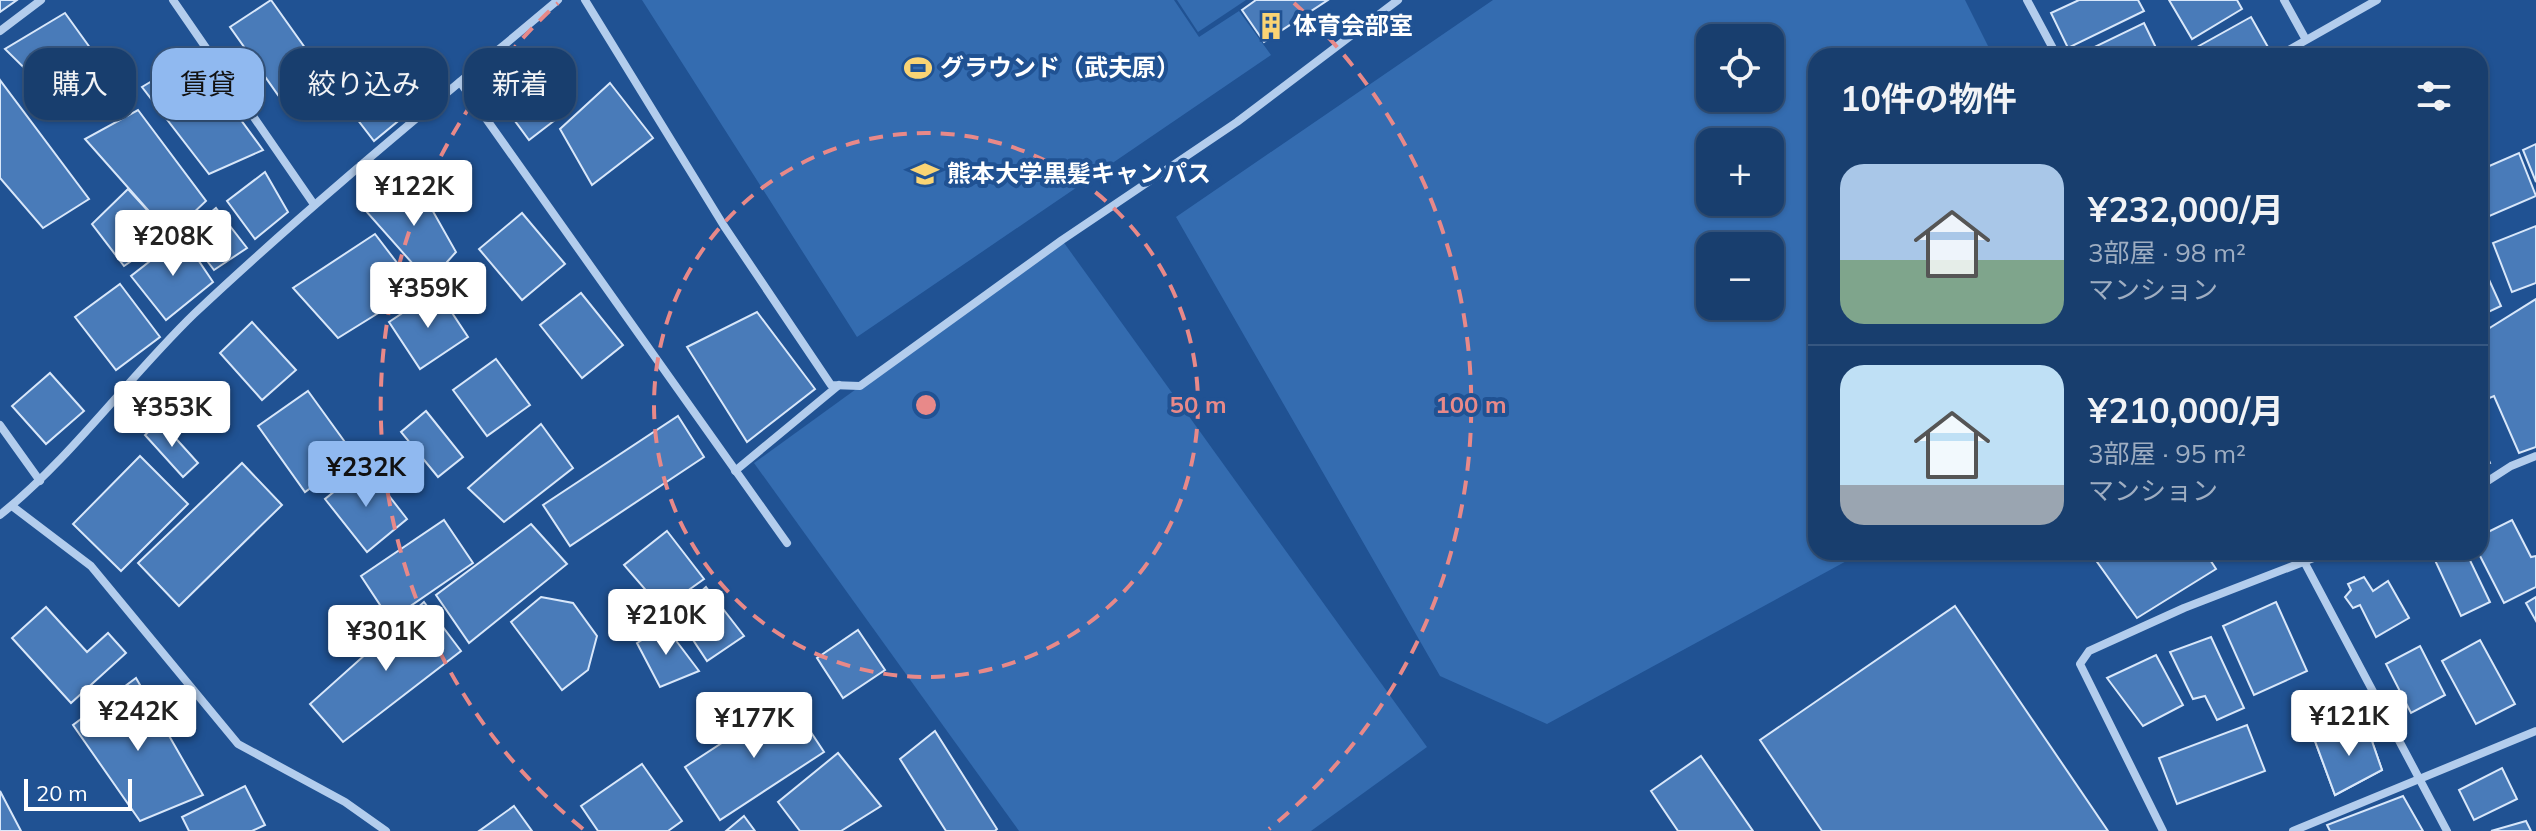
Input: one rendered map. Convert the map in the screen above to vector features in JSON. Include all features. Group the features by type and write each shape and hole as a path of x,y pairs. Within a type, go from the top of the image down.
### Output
{"street":[{"path":"0,31 41,0"},
{"path":"173,0 313,203"},
{"path":"0,515 40,481 191,317 313,203 558,0"},
{"path":"585,0 724,226 831,385 860,386 1062,240 1237,122 1398,0"},
{"path":"2027,0 2053,48"},
{"path":"2284,0 2305,38"},
{"path":"2290,48 2377,0"},
{"path":"460,82 787,543"},
{"path":"735,471 839,385"},
{"path":"0,425 40,481"},
{"path":"2488,481 2511,466 2536,456"},
{"path":"12,506 91,566 238,744 345,802 386,831"},
{"path":"2163,831 2080,664 2089,651 2184,608 2309,560"},
{"path":"2304,562 2447,831"},
{"path":"2293,831 2536,731"}],"shaded area":[{"name":"熊本大学黒髪キャンパス","path":"642,0 1174,0 1199,37 1239,11 1271,55 857,337"},
{"name":"グラウンド（武夫原）","path":"1177,0 1246,0 1198,32"},
{"path":"1493,0 1965,0 1989,48 1808,48 1808,560 1848,560 1547,724 1440,676 1176,217"},
{"path":"1062,240 1427,747 1311,831 1019,831 754,463"}],"building":[{"path":"0,0 17,0 0,12"},
{"path":"271,0 305,48 280,48 280,94 278,95 264,75 264,48 245,48 230,27"},
{"name":"体育会部室","path":"1256,0 1328,0 1264,42 1242,10"},
{"path":"2079,0 2138,0 2144,11 2068,48 2051,13"},
{"path":"2169,0 2237,0 2242,9 2192,39"},
{"path":"65,13 90,48 24,48 24,68 5,49"},
{"path":"2251,17 2268,48 2195,48"},
{"path":"2144,23 2156,48 2092,48"},
{"path":"0,80 24,112 24,120 30,120 89,199 43,228 0,178"},
{"path":"152,81 152,100 142,87"},
{"path":"610,83 653,138 592,185 560,129 570,120 576,120 576,114"},
{"path":"136,111 206,201 170,235 85,139 120,120 136,120"},
{"path":"167,120 241,120 263,150 209,174"},
{"path":"358,120 399,120 374,141"},
{"path":"514,120 555,120 529,140"},
{"path":"2536,144 2536,182 2523,150"},
{"path":"2519,153 2536,196 2488,217 2488,167"},
{"path":"265,172 288,212 255,239 227,201"},
{"path":"413,176 456,252 429,282 365,210"},
{"path":"128,189 170,235 124,266 92,224"},
{"path":"216,208 247,248 214,270 186,233"},
{"path":"522,213 565,264 522,300 479,249"},
{"path":"2536,226 2536,283 2512,292 2493,243"},
{"path":"375,234 417,289 338,338 293,288"},
{"path":"182,236 213,282 166,320 131,276"},
{"path":"2488,278 2501,306 2488,312"},
{"path":"120,284 160,337 116,370 75,317"},
{"path":"437,290 468,337 420,369 389,322"},
{"path":"581,293 623,345 582,378 540,325"},
{"path":"2536,299 2536,447 2519,453 2494,396 2488,399 2488,329"},
{"path":"757,312 815,389 747,442 687,347"},
{"path":"252,322 296,370 262,400 220,353"},
{"path":"496,359 530,405 487,436 453,390"},
{"path":"50,373 84,411 46,444 12,406"},
{"path":"308,391 355,456 305,492 258,426"},
{"path":"426,411 463,457 438,477 401,432"},
{"path":"678,416 704,457 570,546 543,505"},
{"path":"160,421 198,463 183,477 145,435"},
{"path":"541,424 573,468 504,522 468,488"},
{"path":"140,456 188,504 121,571 73,524"},
{"path":"242,463 282,505 179,606 138,563"},
{"path":"366,466 407,519 367,552 325,499"},
{"path":"444,520 473,563 390,620 361,576"},
{"path":"2512,520 2531,557 2536,556 2536,587 2504,603 2482,560 2488,560 2488,532"},
{"path":"531,524 567,564 469,643 436,595"},
{"path":"667,531 704,579 662,609 624,565"},
{"path":"2096,560 2210,560 2216,569 2137,618"},
{"path":"2435,560 2470,560 2490,602 2461,616"},
{"path":"2364,577 2373,591 2388,581 2409,618 2376,637 2360,605 2353,608 2345,597 2351,590 2348,584"},
{"path":"706,587 744,636 707,661 676,614"},
{"path":"541,597 573,603 597,636 588,670 562,690 511,622"},
{"path":"2536,597 2536,621 2526,603"},
{"path":"424,602 461,651 343,742 310,704"},
{"path":"2276,602 2307,671 2254,695 2223,626"},
{"path":"1955,606 2108,831 1822,831 1760,740"},
{"path":"46,607 87,652 108,633 126,653 71,703 12,638"},
{"path":"665,626 699,671 660,687 637,643"},
{"path":"858,630 885,670 843,698 817,658"},
{"path":"2211,637 2244,708 2217,720 2205,696 2193,699 2170,652"},
{"path":"2480,640 2515,704 2476,724 2442,661"},
{"path":"2420,646 2445,695 2411,713 2386,664"},
{"path":"2156,655 2183,705 2143,726 2107,678"},
{"path":"136,678 203,795 140,821 73,725"},
{"path":"789,699 824,752 720,820 685,767"},
{"path":"2366,724 2382,770 2335,795 2315,741"},
{"path":"2366,724 2382,770 2335,795 2315,741"},
{"path":"2247,725 2265,771 2177,804 2159,758"},
{"path":"935,731 997,829 995,831 946,831 900,759"},
{"path":"838,753 881,806 841,831 800,831 778,802"},
{"path":"1701,756 1753,831 1678,831 1651,791"},
{"path":"642,764 682,821 668,831 598,831 581,806"},
{"path":"2502,768 2517,799 2474,820 2459,790"},
{"path":"245,786 265,825 252,831 189,831 182,817"},
{"path":"0,791 21,831 0,831"},
{"path":"2403,796 2423,831 2330,831 2327,825"},
{"path":"514,806 532,831 479,831"},
{"path":"744,816 755,831 726,831"},
{"path":"2526,821 2531,831 2491,831"}],"place":[{"name":"体育会部室","path":"1271,26"},
{"name":"グラウンド（武夫原）","path":"918,68"},
{"name":"熊本大学黒髪キャンパス","path":"925,174"}]}
